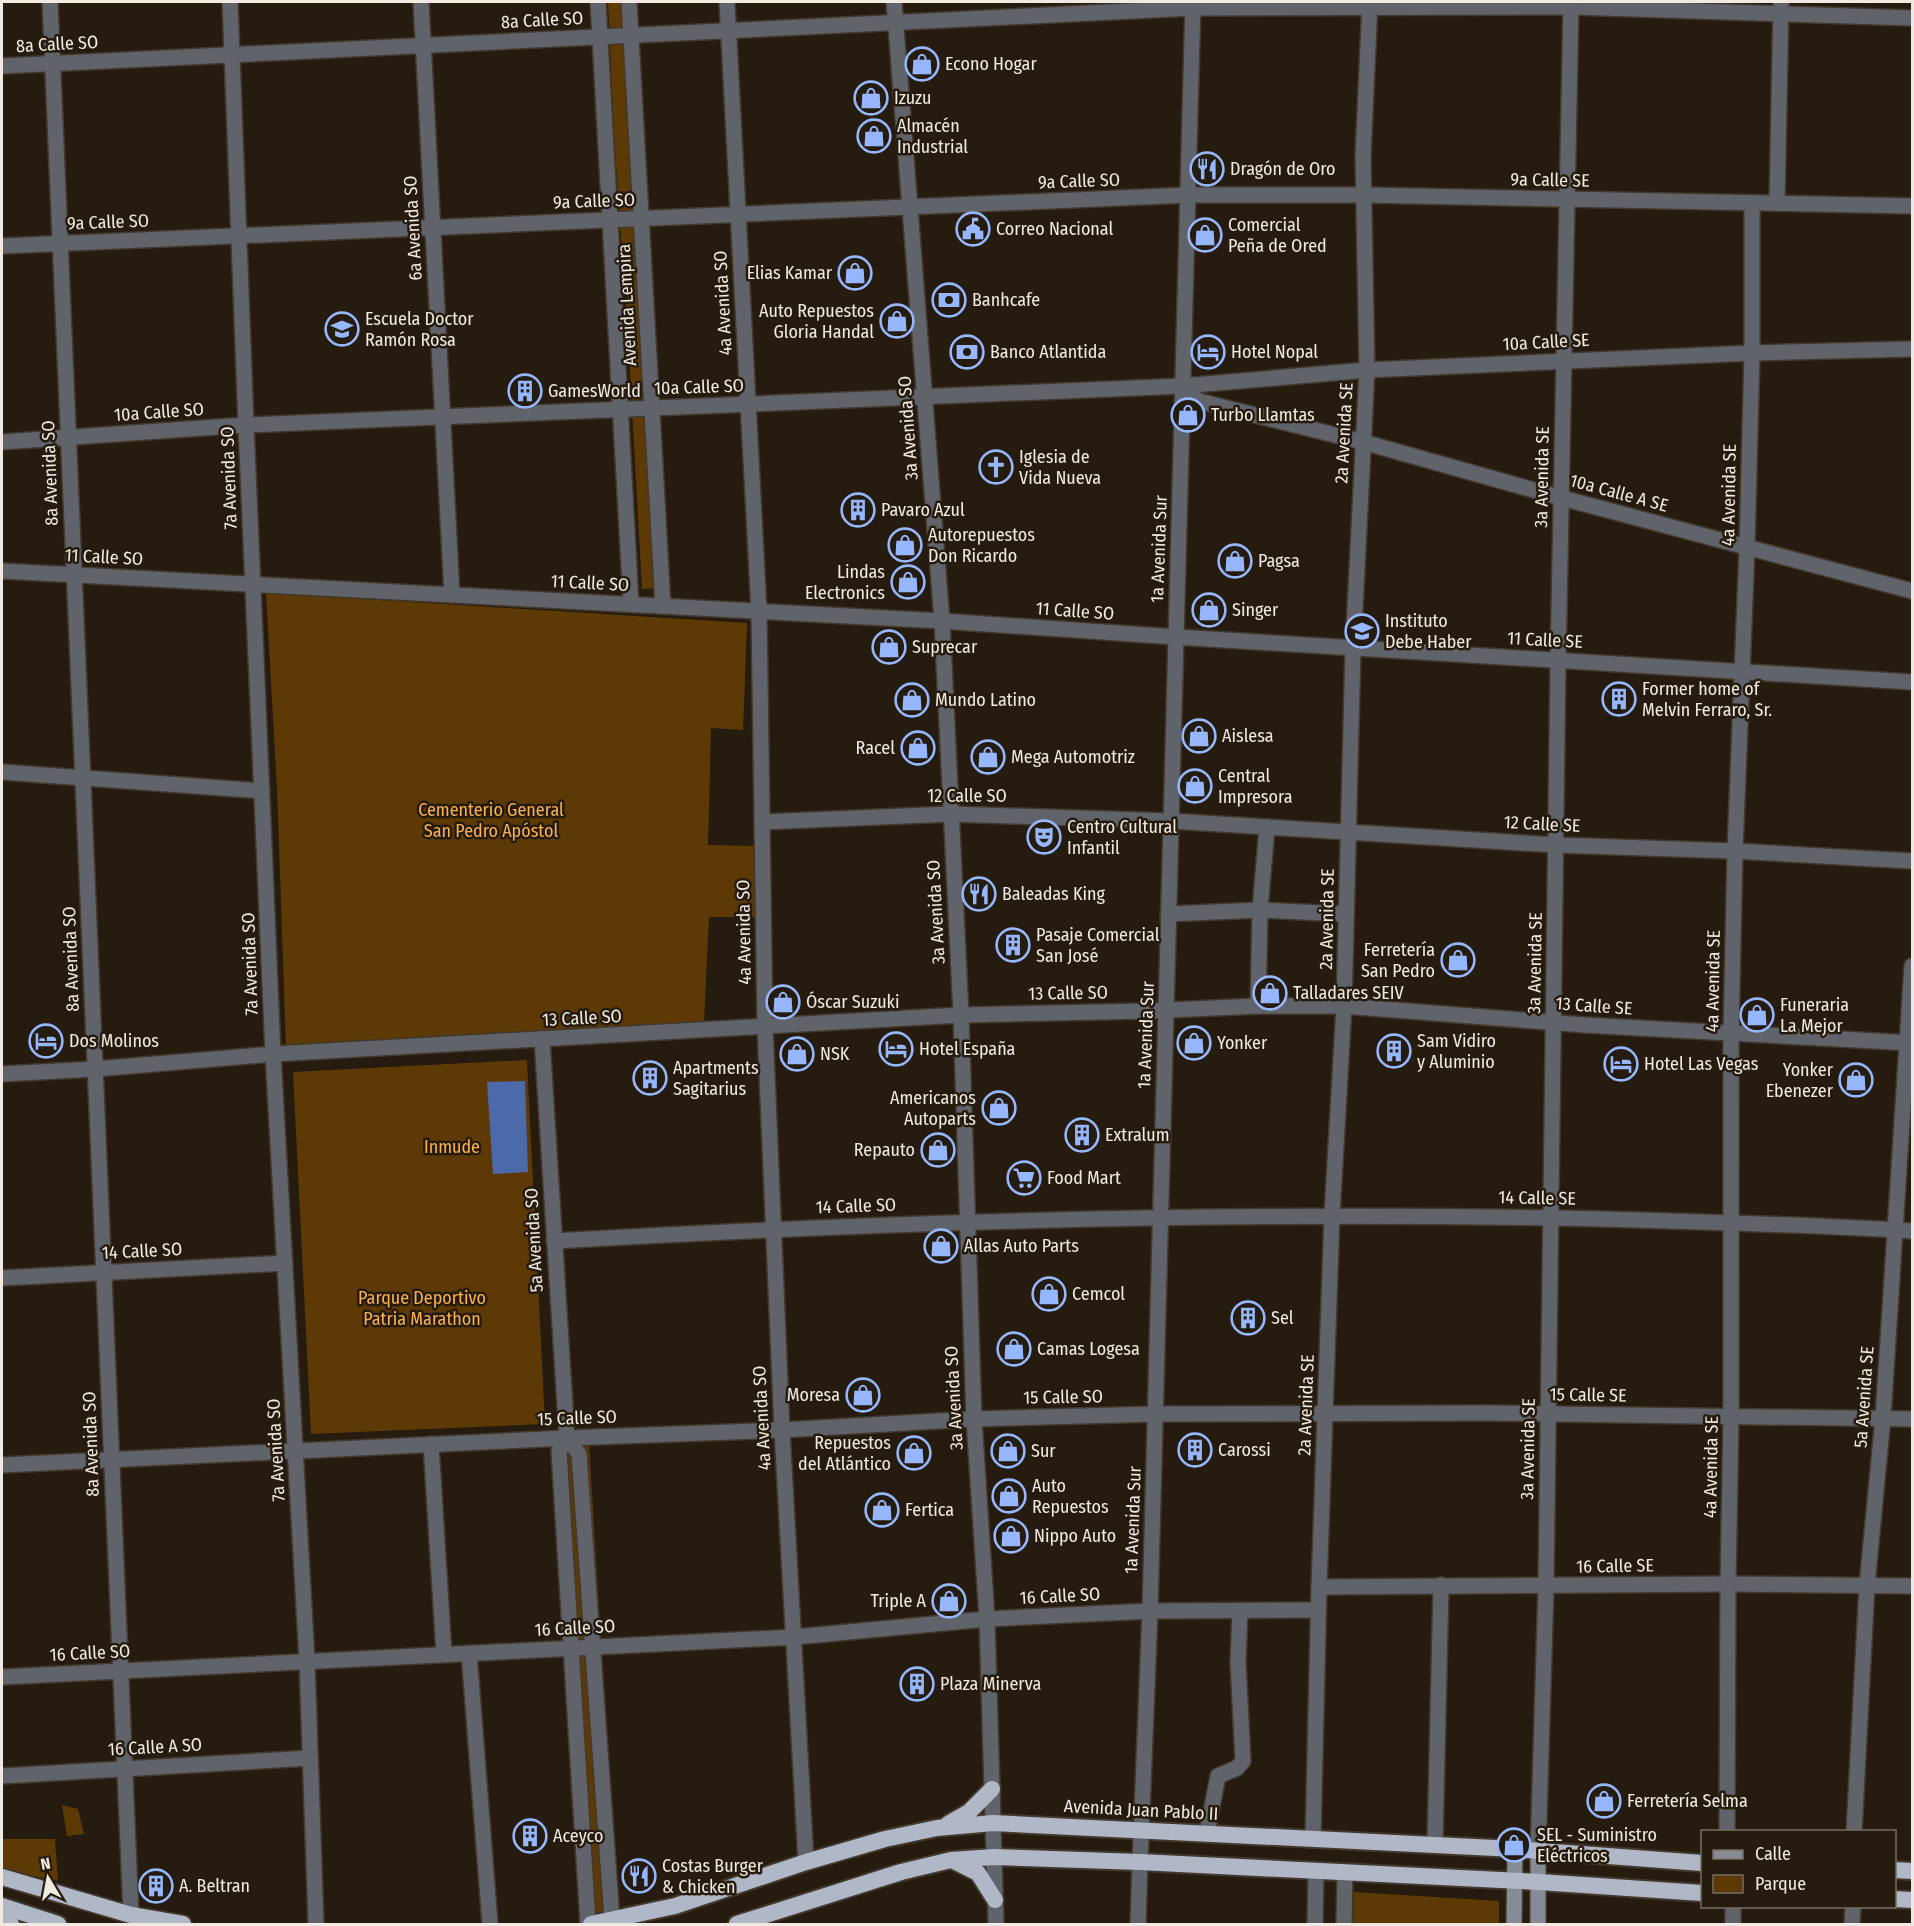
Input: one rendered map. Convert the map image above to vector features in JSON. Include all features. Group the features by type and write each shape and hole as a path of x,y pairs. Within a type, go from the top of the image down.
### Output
{"highway":[{"path":"937,1828 969,1812 992,1789"},
{"name":"Avenida Juan Pablo II","path":"589,1924 675,1906 806,1862 885,1839 937,1828 993,1823 1436,1844 1701,1863"},
{"path":"737,1924 901,1872 951,1860 994,1857 1345,1872 1701,1893"},
{"path":"951,1860 978,1873 995,1900"},
{"path":"1896,1870 1912,1871"},
{"path":"2,1877 129,1920 183,1924"},
{"path":"1896,1899 1912,1900"},
{"path":"2,1906 58,1924"},
{"path":"2,1922 11,1924"}],"main road":[{"path":"1514,1924 1515,1849"},
{"name":"3a Avenida SE","path":"1538,1852 1538,1924"}],"street":[{"name":"8a Avenida SO","path":"50,2 129,1920"},
{"name":"7a Avenida SO","path":"230,2 273,1054 307,1661 316,1924"},
{"name":"6a Avenida SO","path":"421,2 452,595"},
{"name":"Avenida Lempira","path":"598,2 631,604"},
{"name":"Avenida Lempira","path":"629,2 663,606"},
{"name":"4a Avenida SO","path":"727,2 759,611 765,1027 782,1430 806,1862"},
{"name":"3a Avenida SO","path":"894,2 942,621 961,1015 974,1419 987,1619 996,1924"},
{"name":"2a Avenida SE","path":"1313,1838 1318,1587 1332,1215 1344,1006 1353,648 1367,370 1364,156 1370,4"},
{"name":"8a Calle SO","path":"2,66 1193,5 1571,4 1781,7 1912,18"},
{"name":"3a Avenida SE","path":"1538,1852 1546,1586 1558,661 1571,4"},
{"name":"1a Avenida Sur","path":"1138,1924 1150,1611 1193,5"},
{"path":"1777,203 1781,7"},
{"name":"9a Calle SE","path":"1188,195 1364,195 1912,207"},
{"name":"9a Calle SO","path":"2,246 1188,195"},
{"name":"4a Avenida SE","path":"1727,1830 1732,1223 1731,1034 1752,353 1752,203"},
{"name":"10a Calle SE","path":"1182,386 1367,370 1752,353 1912,349"},
{"name":"10a Calle SO","path":"2,442 246,425 1182,386"},
{"name":"10a Calle A SE","path":"1182,386 1199,401 1363,442 1562,498 1912,591"},
{"name":"11 Calle SO","path":"2,572 942,621 1176,637"},
{"name":"11 Calle SE","path":"1176,637 1912,682"},
{"path":"2,772 262,791"},
{"name":"12 Calle SO","path":"762,822 951,814 1171,821"},
{"name":"12 Calle SE","path":"1171,821 1556,845 1735,851 1912,861"},
{"path":"1258,1006 1260,910 1267,827"},
{"path":"1168,914 1260,910 1346,914"},
{"name":"5a Avenida SE","path":"1854,1830 1867,1585 1910,1043 1912,966"},
{"name":"13 Calle SE","path":"1166,1010 1258,1006 1344,1006 1731,1034 1910,1043"},
{"name":"13 Calle SO","path":"2,1074 95,1069 273,1054 961,1015 1166,1010"},
{"name":"5a Avenida SO","path":"542,1039 567,1438"},
{"name":"14 Calle SE","path":"1160,1218 1332,1215 1551,1218 1912,1231"},
{"name":"14 Calle SO","path":"554,1241 774,1228 966,1221 1160,1218"},
{"name":"14 Calle SO","path":"2,1278 285,1263"},
{"name":"15 Calle SE","path":"1155,1414 1548,1414 1912,1419"},
{"name":"15 Calle SO","path":"2,1465 782,1430 974,1419 1155,1414"},
{"path":"589,1924 559,1451 567,1438 579,1454 612,1920"},
{"path":"431,1444 444,1654"},
{"name":"16 Calle SE","path":"1318,1587 1728,1584 1912,1586"},
{"path":"1436,1844 1441,1585"},
{"path":"1150,1611 1318,1610"},
{"name":"16 Calle SO","path":"2,1677 795,1637 987,1619 1150,1611"},
{"path":"1207,1833 1218,1776 1237,1768 1243,1761 1238,1662 1240,1611"},
{"path":"469,1653 490,1924"},
{"name":"16 Calle A SO","path":"2,1776 310,1758"},
{"path":"1315,1924 1316,1871"},
{"path":"1344,1924 1345,1872"},
{"path":"1733,1924 1734,1908"},
{"path":"1852,1924 1853,1908"}],"green space":[{"path":"608,2 628,2 661,588 642,589 614,137"},
{"name":"Cementerio General San Pedro Apóstol","path":"266,593 747,623 743,730 711,728 708,845 756,846 757,917 709,917 704,1021 286,1047 277,788"},
{"name":"Parque Deportivo Patria Marathon","path":"527,1060 545,1424 311,1434 293,1072"},
{"path":"588,1429 618,1917 582,1924 550,1432"},
{"path":"62,1805 78,1809 84,1834 67,1836"},
{"path":"2,1839 55,1839 58,1881 2,1870"},
{"path":"1354,1892 1499,1901 1499,1924 1353,1924"}],"water":[{"path":"525,1081 528,1172 493,1174 487,1082"}],"place":[{"name":"Econo Hogar","path":"922,64"},
{"name":"Izuzu","path":"871,98"},
{"name":"Almacén Industrial","path":"874,136"},
{"name":"Dragón de Oro","path":"1207,169"},
{"name":"Correo Nacional","path":"973,229"},
{"name":"Comercial Peña de Ored","path":"1205,235"},
{"name":"Elias Kamar","path":"855,273"},
{"name":"Banhcafe","path":"949,300"},
{"name":"Auto Repuestos Gloria Handal","path":"897,321"},
{"name":"Escuela Doctor Ramón Rosa","path":"342,329"},
{"name":"Banco Atlantida","path":"967,352"},
{"name":"Hotel Nopal","path":"1208,352"},
{"name":"GamesWorld","path":"525,391"},
{"name":"Turbo Llamtas","path":"1188,415"},
{"name":"Iglesia de Vida Nueva","path":"996,467"},
{"name":"Pavaro Azul","path":"858,510"},
{"name":"Autorepuestos Don Ricardo","path":"905,545"},
{"name":"Pagsa","path":"1235,561"},
{"name":"Lindas Electronics","path":"908,582"},
{"name":"Singer","path":"1209,610"},
{"name":"Instituto Debe Haber","path":"1362,631"},
{"name":"Suprecar","path":"889,647"},
{"name":"Former home of Melvin Ferraro, Sr.","path":"1619,699"},
{"name":"Mundo Latino","path":"912,700"},
{"name":"Aislesa","path":"1199,736"},
{"name":"Racel","path":"918,748"},
{"name":"Mega Automotriz","path":"988,757"},
{"name":"Central Impresora","path":"1195,786"},
{"name":"Centro Cultural Infantil","path":"1044,837"},
{"name":"Baleadas King","path":"979,894"},
{"name":"Pasaje Comercial San José","path":"1013,945"},
{"name":"Ferretería San Pedro","path":"1458,960"},
{"name":"Talladares SEIV","path":"1270,993"},
{"name":"Óscar Suzuki","path":"783,1002"},
{"name":"Funeraria La Mejor","path":"1757,1015"},
{"name":"Dos Molinos","path":"46,1041"},
{"name":"Yonker","path":"1194,1043"},
{"name":"Hotel España","path":"896,1049"},
{"name":"Sam Vidiro y Aluminio","path":"1394,1051"},
{"name":"NSK","path":"797,1054"},
{"name":"Hotel Las Vegas","path":"1621,1064"},
{"name":"Apartments Sagitarius","path":"650,1078"},
{"name":"Yonker Ebenezer","path":"1856,1080"},
{"name":"Americanos Autoparts","path":"999,1108"},
{"name":"Extralum","path":"1082,1135"},
{"name":"Repauto","path":"938,1150"},
{"name":"Food Mart","path":"1024,1178"},
{"name":"Allas Auto Parts","path":"941,1246"},
{"name":"Cemcol","path":"1049,1294"},
{"name":"Sel","path":"1248,1318"},
{"name":"Camas Logesa","path":"1014,1349"},
{"name":"Moresa","path":"863,1395"},
{"name":"Carossi","path":"1195,1450"},
{"name":"Sur","path":"1008,1451"},
{"name":"Repuestos del Atlántico","path":"914,1453"},
{"name":"Auto Repuestos","path":"1009,1496"},
{"name":"Fertica","path":"882,1510"},
{"name":"Nippo Auto","path":"1011,1536"},
{"name":"Triple A","path":"949,1601"},
{"name":"Plaza Minerva","path":"917,1684"},
{"name":"Ferretería Selma","path":"1604,1801"},
{"name":"Aceyco","path":"530,1836"},
{"name":"SEL - Suministro Eléctricos","path":"1514,1845"},
{"name":"Costas Burger & Chicken","path":"639,1876"},
{"name":"A. Beltran","path":"156,1886"}],"park label":[{"name":"Inmude","path":"452,1147"}]}
